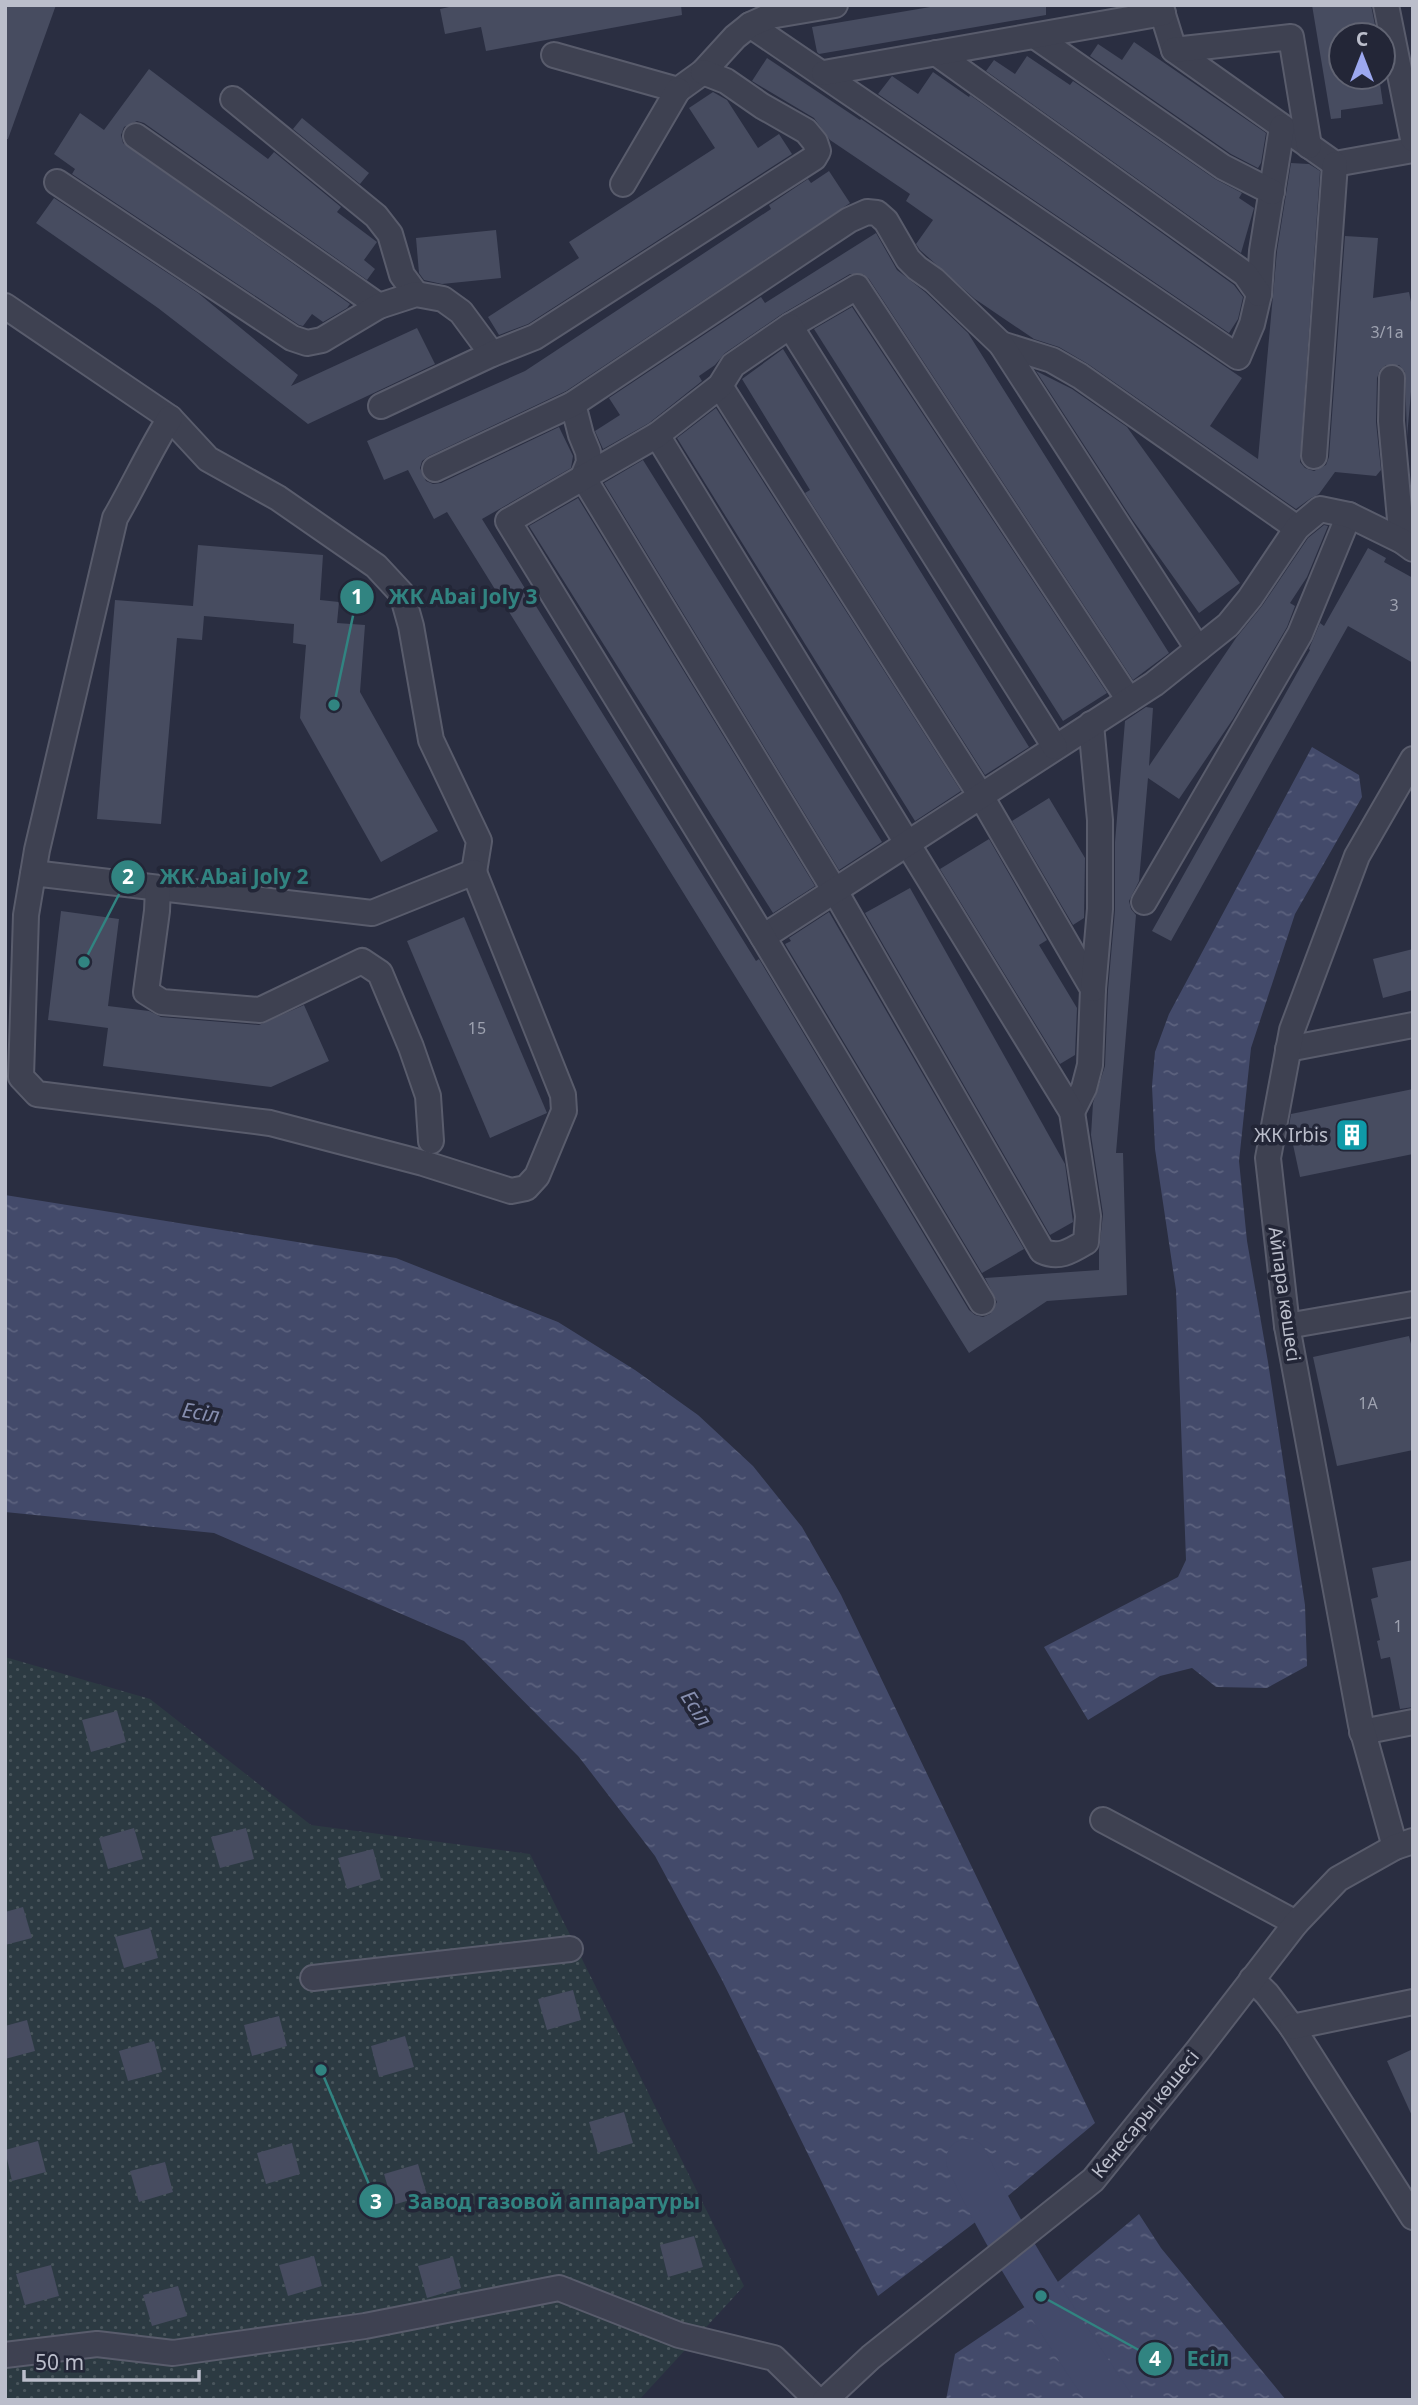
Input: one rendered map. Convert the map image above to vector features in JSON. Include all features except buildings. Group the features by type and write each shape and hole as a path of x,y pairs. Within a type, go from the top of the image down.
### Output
{"street":[{"path":"623,184 678,90 703,72 750,24 770,16 835,5"},
{"path":"1386,5 1413,139"},
{"path":"824,73 1036,37 1161,9 1174,50 1335,164 1413,150"},
{"path":"750,24 1238,357 1252,324 1259,294 1262,251 1282,127"},
{"path":"1036,37 1223,167 1272,192"},
{"path":"1174,50 1291,37 1309,146"},
{"path":"936,53 1245,274 1259,294"},
{"path":"554,55 678,90"},
{"path":"381,406 535,337 814,158 818,151 806,131 762,106 726,81 703,72"},
{"path":"233,99 376,216 390,234 402,275 416,295"},
{"path":"136,136 379,306"},
{"path":"1314,456 1335,164"},
{"path":"58,181 292,338 307,343 322,340 379,306 416,295 443,299 461,312 492,354"},
{"path":"435,469 573,404 849,220 867,212 877,213 886,221 908,259 1001,344 1198,649"},
{"path":"982,1303 763,937 508,521 656,435 720,386 733,365 790,326 857,287 1129,699"},
{"path":"5,306 170,418 208,459 278,498 376,566 402,594 411,626 431,740 479,841 474,873 563,1095 564,1111 537,1176 526,1188 511,1191 423,1163 270,1123 37,1094 21,1077 26,915 33,873 115,518 142,471 151,448 170,418"},
{"path":"790,326 1055,747"},
{"path":"1001,344 1052,359 1080,376 1297,528"},
{"path":"1392,378 1391,421 1407,545"},
{"path":"720,386 981,796 1093,989"},
{"path":"573,404 588,452 589,462 583,477"},
{"path":"583,477 835,891 1042,1251 1050,1255 1062,1255 1086,1242 1088,1216 1085,1186 1072,1112 656,435"},
{"path":"763,937 1129,699 1198,649 1228,625 1250,598 1297,528 1320,509 1349,514 1407,545"},
{"path":"1144,902 1300,634 1349,514"},
{"path":"1072,1112 1084,1088 1090,1065 1100,909 1100,820 1091,724"},
{"name":"Айпара көшесі","path":"1404,1844 1362,1732 1287,1326 1268,1158 1292,1030 1357,856 1413,759"},
{"path":"33,873 372,913 474,873"},
{"path":"158,888 146,992 162,1002 260,1010 362,961 380,973 428,1096 431,1141"},
{"path":"1288,1049 1413,1025"},
{"path":"1287,1326 1413,1304"},
{"path":"1362,1732 1413,1722"},
{"path":"1103,1820 1296,1923"},
{"name":"Кенесары көшесі","path":"825,2400 871,2357 1093,2180 1191,2060 1296,1923 1338,1878 1404,1844"},
{"path":"313,1978 570,1949"},
{"path":"1252,1979 1292,2026 1413,2217"},
{"path":"1292,2026 1413,2002"},
{"path":"5,2355 97,2344 173,2353 365,2326 559,2288 679,2335 774,2358 817,2400"}],"shaded area":[{"path":"5,1657 150,1699 311,1825 530,1854 744,2286 639,2400 5,2400"}],"water":[{"path":"1312,747 1359,775 1362,797 1295,914 1251,1048 1239,1161 1247,1241 1305,1605 1307,1666 1267,1688 1216,1687 1192,1668 1160,1676 1088,1720 1044,1647 1178,1577 1186,1560 1176,1290 1155,1149 1152,1086 1155,1052 1169,1014"},
{"path":"5,1195 396,1258 558,1322 635,1370 698,1415 753,1466 802,1527 841,1595 1095,2123 990,2211 878,2296 722,1980 655,1856 579,1757 464,1641 214,1533 5,1512"},
{"path":"1139,2214 1161,2248 1286,2400 946,2400 955,2354 1041,2296"}],"waterway":[{"name":"Есіл","path":"967,2160 1016,2253 1110,2400"}],"place":[{"name":"ЖК Abai Joly 3","path":"334,705"},
{"name":"ЖК Abai Joly 2","path":"84,962"},
{"name":"ЖК Irbis","path":"1352,1135"},
{"name":"Завод газовой аппаратуры","path":"321,2070"},
{"name":"Есіл","path":"1041,2296"}]}
